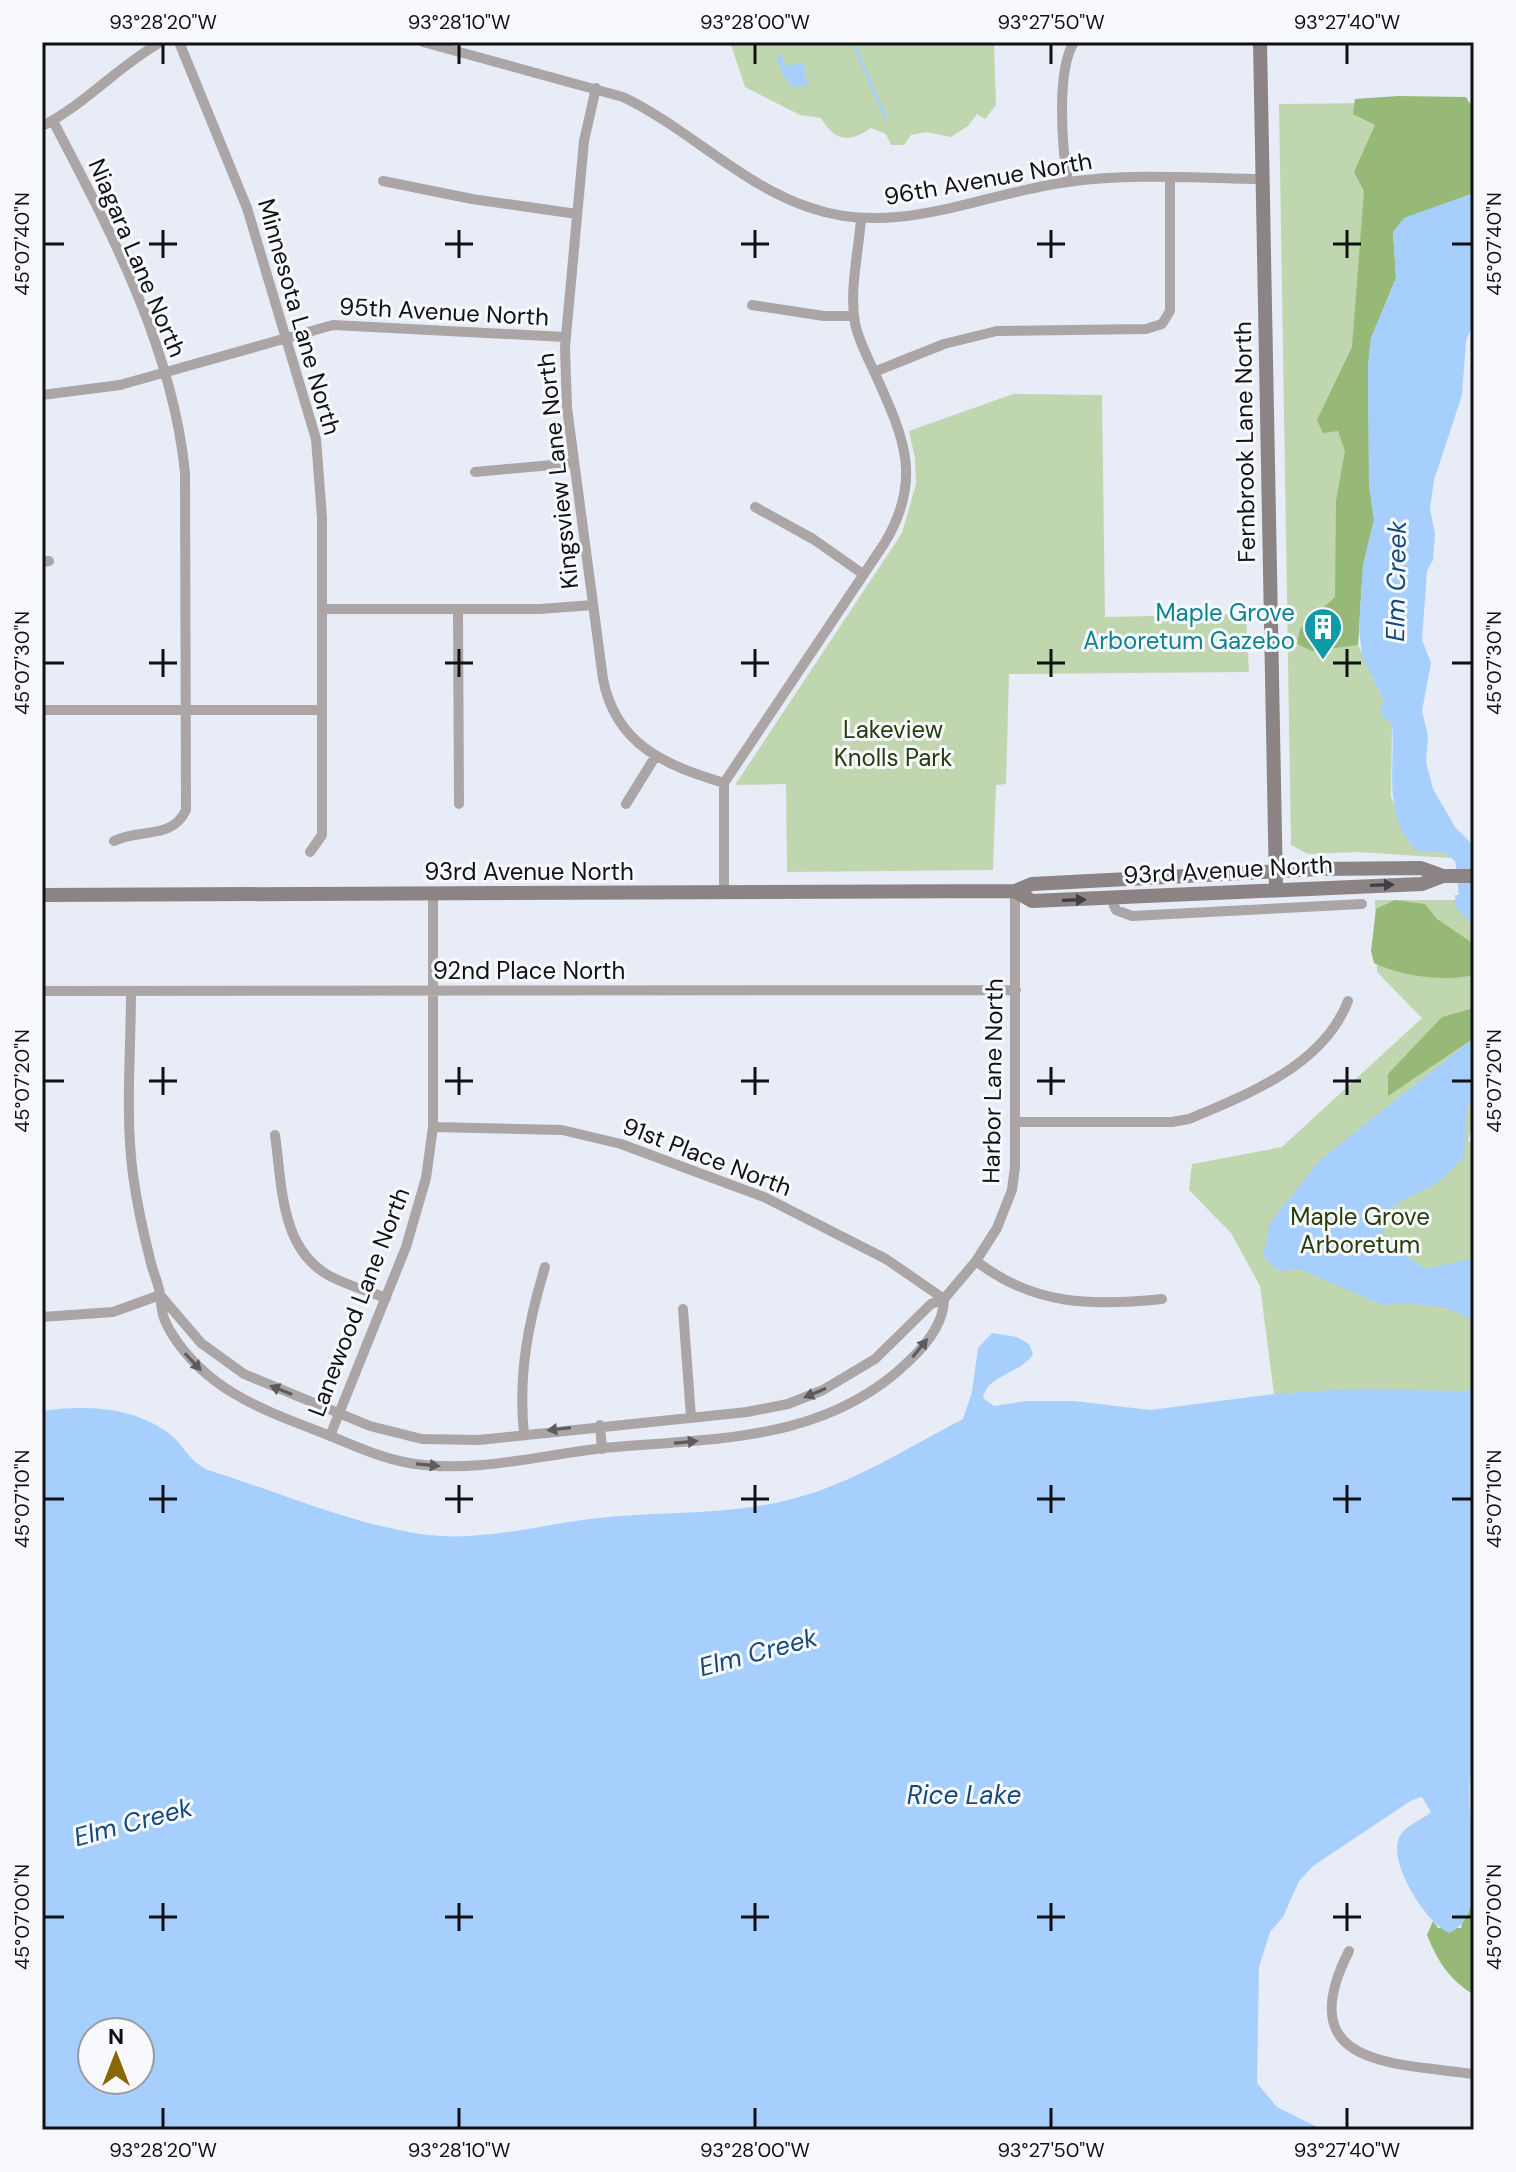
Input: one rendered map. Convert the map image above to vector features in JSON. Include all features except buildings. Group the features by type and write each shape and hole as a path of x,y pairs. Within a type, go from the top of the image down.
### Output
{"main road":[{"name":"Fernbrook Lane North","path":"1260,42 1276,888"},
{"name":"93rd Avenue North","path":"42,895 1015,891 1032,884 1276,871 1421,868 1443,876 1474,876"},
{"name":"93rd Avenue North","path":"1015,891 1032,901 1422,884 1443,876"}],"street":[{"path":"42,126 161,42"},
{"name":"Minnesota Lane North","path":"179,42 247,208 316,439 321,489 323,609 322,835 310,852"},
{"name":"96th Avenue North","path":"423,42 596,88 648,109 784,198 822,211 861,218 925,214 1068,182 1262,179"},
{"path":"1068,182 1064,135 1066,63 1074,42"},
{"name":"Kingsview Lane North","path":"596,88 586,126 565,337 574,463 608,702 627,735 655,757 724,783"},
{"name":"Niagara Lane North","path":"53,121 137,297 164,373 179,429 185,473 187,800 182,818 167,830 130,833 114,841"},
{"path":"874,372 973,336 1028,329 1146,329 1162,324 1168,318 1170,179"},
{"path":"383,181 472,199 577,214"},
{"path":"724,893 724,783 895,526 907,487 903,440 854,316 861,218"},
{"path":"752,305 824,316 854,316"},
{"name":"95th Avenue North","path":"42,395 92,391 333,325 565,337"},
{"path":"475,472 574,463"},
{"path":"755,507 813,539 863,574"},
{"path":"323,609 540,609 593,605"},
{"path":"458,609 459,804"},
{"path":"42,710 322,710"},
{"path":"626,804 655,757"},
{"path":"1276,888 1277,909"},
{"name":"Harbor Lane North","path":"944,1299 976,1261 997,1228 1012,1190 1016,1122 1015,891"},
{"name":"Lanewood Lane North","path":"330,1436 418,1213 433,1127 433,894"},
{"path":"1111,898 1116,910 1132,916 1362,904"},
{"name":"92nd Place North","path":"42,991 1016,990"},
{"path":"131,991 133,1172 150,1262 160,1295 201,1343 222,1360 244,1374 339,1413 422,1439 465,1441 760,1410 823,1390 875,1359 931,1304 944,1299 944,1312 914,1356 895,1375 834,1413 766,1434 455,1467 394,1459 251,1405 215,1383 193,1362 158,1308 160,1295"},
{"path":"1016,1122 1172,1122 1189,1119 1297,1065 1335,1027 1348,1001"},
{"name":"91st Place North","path":"433,1127 562,1130 621,1144 742,1187 791,1210 886,1259 944,1299"},
{"path":"275,1135 287,1216 299,1249 325,1274 386,1298"},
{"path":"976,1261 1014,1286 1056,1301 1100,1304 1162,1299"},
{"path":"524,1434 522,1369 532,1309 545,1267"},
{"path":"42,1317 113,1312 160,1295"},
{"path":"683,1309 691,1417"},
{"path":"600,1425 602,1449"},
{"path":"1349,1951 1339,1972 1332,2014 1337,2035 1344,2044 1363,2056 1474,2074"}],"green space":[{"path":"730,42 994,42 996,105 985,119 977,114 968,126 951,137 926,132 911,135 904,145 891,145 886,134 871,128 856,136 843,138 832,132 821,118 800,115 745,87"},
{"path":"1466,97 1474,111 1474,193 1404,218 1393,232 1396,278 1371,338 1368,366 1369,485 1374,520 1363,565 1358,645 1312,651 1297,644 1300,629 1335,597 1336,501 1345,451 1338,431 1323,433 1317,420 1352,347 1364,191 1354,172 1375,125 1353,114 1355,99"},
{"path":"1474,102 1474,193 1393,232 1396,278 1371,338 1368,366 1374,520 1360,594 1358,645 1383,699 1386,720 1392,723 1391,797 1411,845 1448,853 1449,858 1359,852 1308,854 1291,845 1279,104"},
{"name":"Lakeview Knolls Park","path":"1013,394 1102,395 1105,617 1246,614 1249,672 1009,674 1006,784 996,785 993,870 787,872 786,784 735,785 902,533 916,484 915,458 909,431"},
{"name":"Maple Grove Arboretum","path":"1375,900 1474,900 1474,1120 1468,1140 1474,1146 1474,1395 1274,1394 1260,1286 1231,1233 1189,1190 1192,1164 1282,1147 1422,1018 1377,972"},
{"path":"1395,900 1425,904 1437,919 1474,944 1474,975 1450,978 1423,976 1374,963 1371,951 1376,909"},
{"path":"1474,1008 1474,1038 1388,1096 1388,1074 1442,1017"},
{"path":"1474,1873 1474,1995 1445,1969 1427,1935 1433,1921 1438,1928 1461,1928"}],"water":[{"path":"780,53 786,65 804,64 807,86 793,87 784,77 776,55"},
{"path":"1474,193 1474,321 1466,341 1462,395 1434,480 1430,509 1435,534 1433,560 1427,571 1422,640 1431,663 1422,711 1428,736 1426,762 1433,789 1455,827 1473,845 1474,858 1449,858 1448,853 1417,851 1398,822 1392,790 1392,724 1380,714 1383,699 1362,656 1359,628 1363,565 1374,520 1369,485 1368,366 1371,338 1396,278 1393,232 1404,218"},
{"path":"1455,895 1474,895 1474,927 1456,908"},
{"path":"1474,1038 1474,1093 1467,1108 1464,1157 1439,1181 1390,1210 1384,1228 1385,1241 1426,1269 1474,1258 1474,1321 1448,1308 1404,1303 1382,1305 1300,1269 1278,1271 1263,1256 1270,1223 1320,1160"},
{"name":"Rice Lake","path":"992,1333 1017,1337 1029,1344 1033,1354 986,1390 983,1398 994,1406 1026,1401 1074,1401 1150,1410 1274,1394 1346,1389 1464,1391 1474,1388 1474,1763 1470,1803 1474,1881 1471,1903 1464,1921 1449,1933 1430,1918 1405,1879 1397,1852 1398,1841 1408,1828 1431,1812 1422,1797 1412,1800 1313,1866 1299,1881 1283,1917 1270,1932 1259,1967 1257,2083 1277,2107 1323,2130 42,2130 42,1411 91,1408 123,1412 153,1423 167,1432 194,1461 208,1470 372,1524 428,1535 468,1536 590,1519 739,1509 788,1500 835,1485 963,1419 972,1392 978,1348"}],"waterway":[{"path":"853,42 886,119"},
{"name":"Elm Creek","path":"1449,845 1463,858 1467,897 1474,906"}],"place":[{"name":"Maple Grove Arboretum Gazebo","path":"1323,661"}]}
